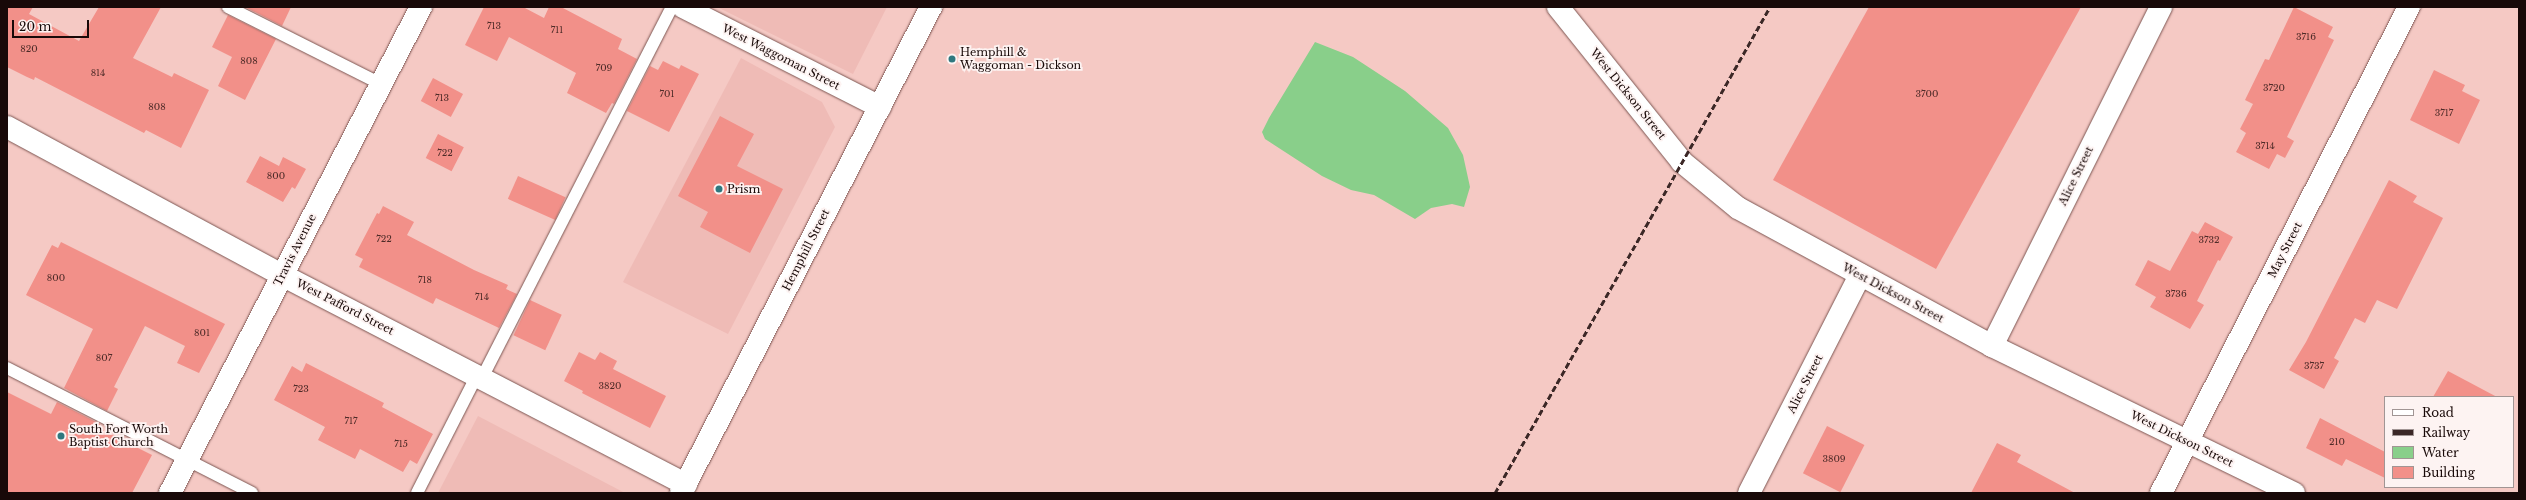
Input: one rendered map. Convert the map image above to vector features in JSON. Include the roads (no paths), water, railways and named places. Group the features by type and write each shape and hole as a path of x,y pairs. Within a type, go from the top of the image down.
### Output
{"street":[{"name":"Travis Avenue","path":"170,493 421,7"},
{"name":"West Waggoman Street","path":"683,7 880,107"},
{"name":"Hemphill Street","path":"683,488 931,7"},
{"name":"West Dickson Street","path":"1558,7 1682,162 1738,208 1860,276 1992,346 2294,493"},
{"name":"Alice Street","path":"1992,346 2161,7"},
{"name":"May Street","path":"2161,493 2409,7"},
{"name":"West Pafford Street","path":"7,127 282,275 480,377 683,488"},
{"name":"Alice Street","path":"1750,493 1860,276"}],"lane":[{"path":"228,7 381,84"},
{"path":"417,493 480,377 672,7"},
{"path":"7,368 252,493"}],"water":[{"path":"1315,42 1353,57 1405,91 1448,128 1463,155 1470,187 1464,207 1452,204 1431,208 1415,219 1374,195 1351,190 1322,176 1265,139 1262,132 1269,118"}],"railway":[{"path":"1495,493 1770,7"}],"place":[{"name":"Hemphill & Waggoman - Dickson","path":"952,59"},
{"name":"Prism","path":"719,189"},
{"name":"South Fort Worth Baptist Church","path":"61,436"}]}
